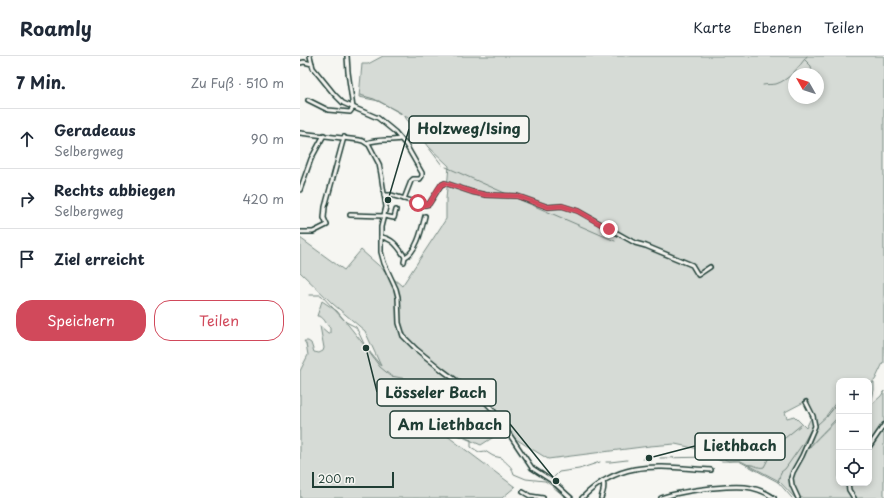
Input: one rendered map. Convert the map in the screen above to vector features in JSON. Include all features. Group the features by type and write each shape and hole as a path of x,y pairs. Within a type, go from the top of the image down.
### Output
{"street":[{"path":"310,56 313,68 343,103 378,118 395,132 406,145 422,173 422,176 420,179 413,179 411,181 404,199"},
{"path":"347,56 353,108"},
{"path":"300,63 304,62 312,64"},
{"path":"308,100 328,110 350,112 353,108"},
{"path":"300,133 344,137 359,140 367,143 372,149 378,164 386,208 381,237 382,256 396,289 398,297 399,323 403,336 416,349 442,370 478,394 493,410 532,468 552,481 571,498"},
{"path":"300,190 311,159 324,135"},
{"path":"300,232 313,232 327,226 324,218 325,207 344,137"},
{"path":"367,143 400,139"},
{"path":"384,195 391,195 424,205 429,204 441,185 445,183 486,195 517,196 548,207 562,206 578,211 635,243 692,265 698,275 710,267"},
{"path":"350,215 384,216 394,218 396,210"},
{"path":"405,257 409,256 414,248 425,216"},
{"path":"381,237 396,243 405,257 404,262"},
{"path":"798,498 792,485 791,478 815,426 813,416 806,402"},
{"path":"872,442 884,424"},
{"path":"582,498 602,481 620,472 634,468 649,467 712,470"},
{"path":"601,498 604,490 602,481"},
{"path":"661,498 688,490 729,486 757,489 774,498"},
{"path":"849,486 854,498"},
{"path":"523,492 530,496 543,498"}],"shaded area":[{"path":"383,56 884,56 884,363 875,380 872,382 872,378 836,378 836,402 826,416 827,417 836,404 836,419 803,453 813,432 814,426 801,456 792,472 790,485 796,498 779,481 739,460 729,461 703,450 675,444 548,459 503,431 481,445 430,423 515,487 502,498 300,498 300,371 308,355 304,341 311,343 314,352 319,353 323,351 324,348 320,326 330,333 330,328 324,320 317,316 322,301 337,311 381,366 365,331 333,304 300,272 300,238 344,270 361,250 402,286 446,219 449,166 428,146 415,122 379,101 359,97 362,64 368,64","holes":["806,401 813,417 814,426 812,416 806,428 794,416 787,418 785,412"]},
{"path":"874,382 872,400 872,384"},
{"path":"884,391 884,498 800,498 793,483 792,478 794,471 804,454 836,421 836,486 872,486 872,404"}],"waterway":[{"path":"763,85 781,82 797,69 807,56"},
{"path":"804,59 811,68"},
{"path":"360,95 374,99 401,113"},
{"path":"405,117 442,165"},
{"path":"446,167 507,194"},
{"path":"516,198 615,241"},
{"path":"309,295 321,295 346,322 356,327 366,348 380,367 391,376 407,379 434,398"},
{"path":"817,425 836,406"},
{"path":"445,414 452,423 455,423 459,430 464,432 466,438 471,440 471,447 479,452 485,451 493,456 502,458 510,466 514,474 526,479 545,481 566,498"},
{"path":"747,465 764,467 775,446 801,425"},
{"path":"778,482 781,472 785,469 810,431"},
{"path":"660,458 710,457 722,461 739,461 778,482 792,498"},
{"path":"606,462 627,460"},
{"path":"554,477 559,472 579,469 600,462"}],"place":[{"name":"Holzweg/Ising","path":"388,200"},
{"name":"Lösseler Bach","path":"366,348"},
{"name":"Liethbach","path":"649,458"},
{"name":"Am Liethbach","path":"556,481"}],"route":[{"path":"418,203 424,205 429,204 441,185 445,183 486,195 517,196 548,207 562,206 578,211 609,229"}]}
